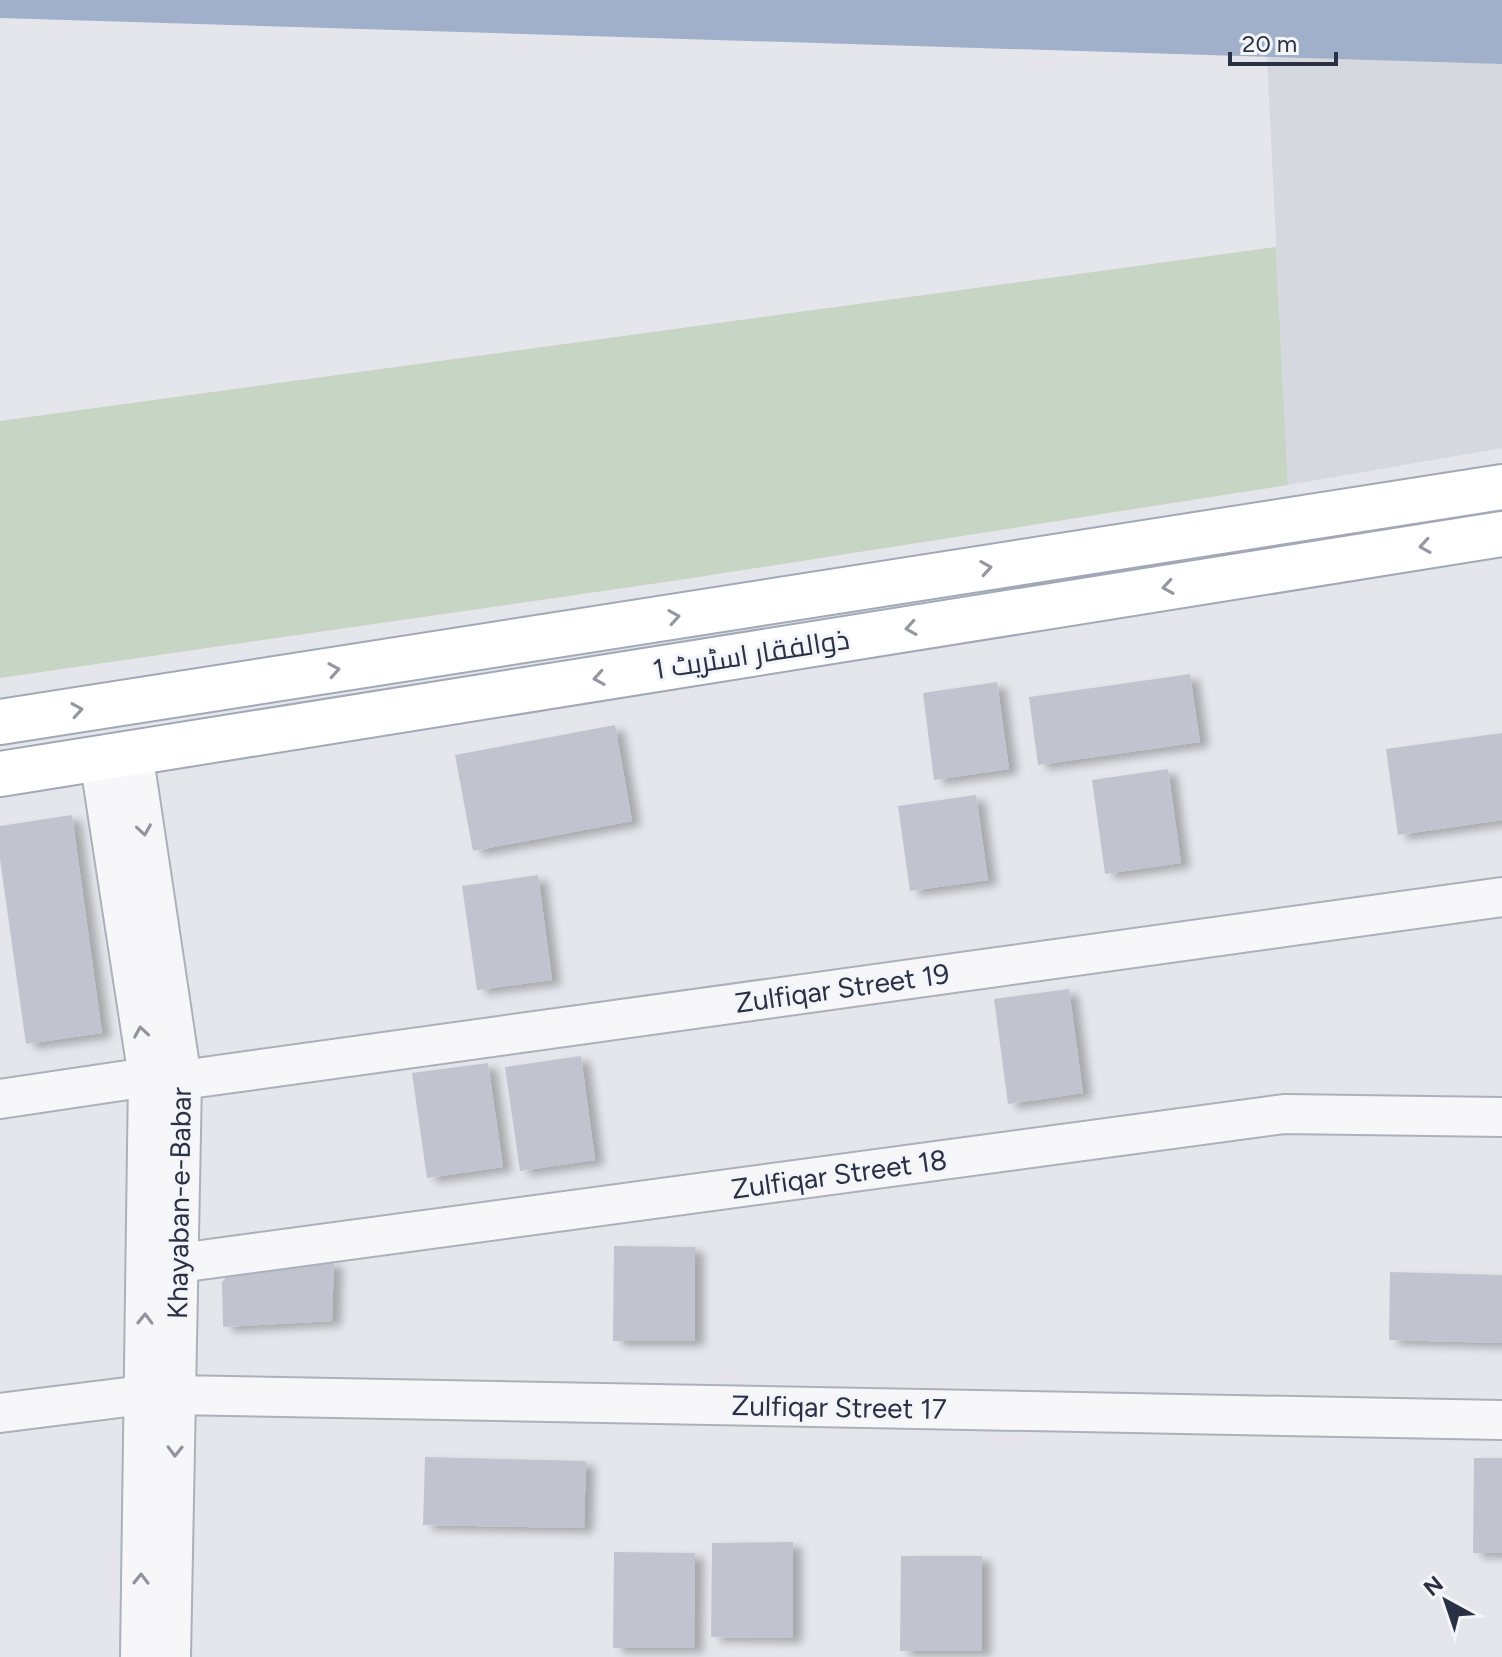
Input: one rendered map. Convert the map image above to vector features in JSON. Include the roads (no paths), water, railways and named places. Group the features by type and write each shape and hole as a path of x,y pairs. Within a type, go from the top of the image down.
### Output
{"main road":[{"name":"ذوالفقار اسٹریٹ 1","path":"0,722 1502,487"},
{"name":"ذوالفقار اسٹریٹ 1","path":"0,774 1502,534"}],"street":[{"name":"Khayaban-e-Babar","path":"116,755 165,1078 179,1263 160,1395 140,1657"},
{"name":"Zulfiqar Street 19","path":"0,1099 1502,897"},
{"name":"Khayaban-e-Babar","path":"165,1078 160,1395 171,1657"},
{"name":"Zulfiqar Street 18","path":"179,1263 1284,1114 1502,1117"},
{"name":"Zulfiqar Street 17","path":"0,1413 160,1395 1502,1420"}],"water":[{"path":"0,0 1502,0 1502,64 0,18"}]}
